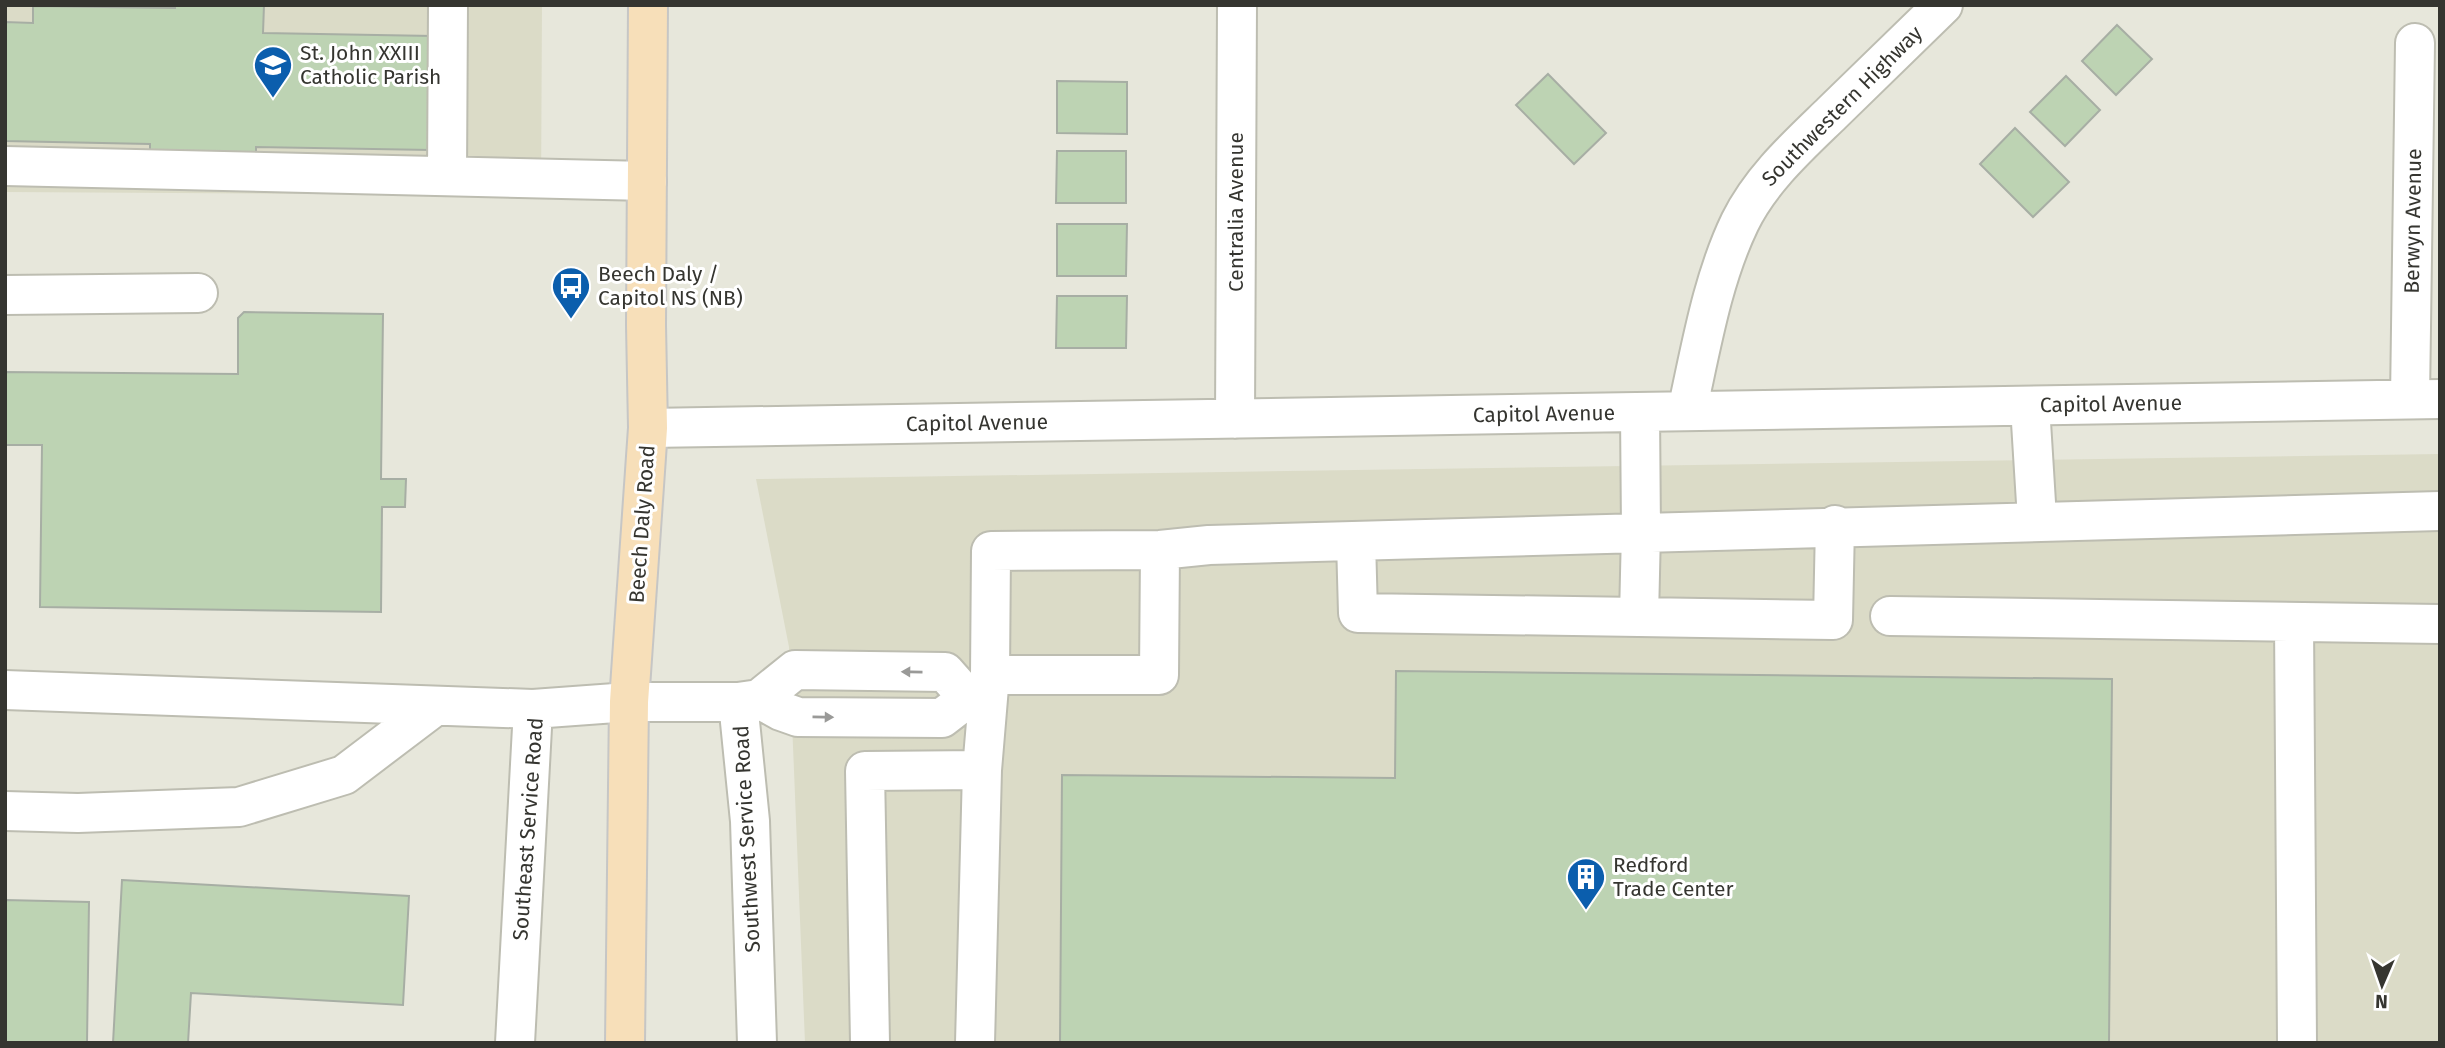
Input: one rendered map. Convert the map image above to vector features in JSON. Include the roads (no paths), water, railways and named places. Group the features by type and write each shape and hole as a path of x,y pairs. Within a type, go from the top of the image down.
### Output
{"main road":[{"name":"Beech Daly Road","path":"625,1043 629,702 648,428 648,5"}],"street":[{"path":"447,176 449,5"},
{"name":"Centralia Avenue","path":"1234,419 1237,5"},
{"name":"Southwestern Highway","path":"1687,411 1701,344 1727,251 1758,192 1785,159 1943,5"},
{"name":"Berwyn Avenue","path":"2415,43 2425,399"},
{"path":"5,166 647,181"},
{"path":"5,295 198,293"},
{"name":"Capitol Avenue","path":"648,428 2425,399"},
{"path":"2030,406 2037,519"},
{"path":"1639,617 1640,412"},
{"path":"975,1043 982,691 990,551 1160,550 1209,545 1641,531 2440,511"},
{"path":"1356,541 1358,613 1833,620 1835,526"},
{"path":"749,701 795,670 945,672 982,691 1159,675 1160,550"},
{"path":"1890,616 2440,624"},
{"path":"2294,622 2297,1043"},
{"path":"5,690 533,709"},
{"name":"Southwest Service Road","path":"629,702 749,701 757,1043"},
{"name":"Southeast Service Road","path":"515,1043 533,709 629,702"},
{"path":"5,811 78,813 239,807 344,775 435,706"},
{"path":"870,1043 865,771 982,770"}],"place":[{"name":"St. John XXIII Catholic Parish","path":"273,99"},
{"name":"Beech Daly / Capitol NS (NB)","path":"571,320"},
{"name":"Redford Trade Center","path":"1586,911"}]}
